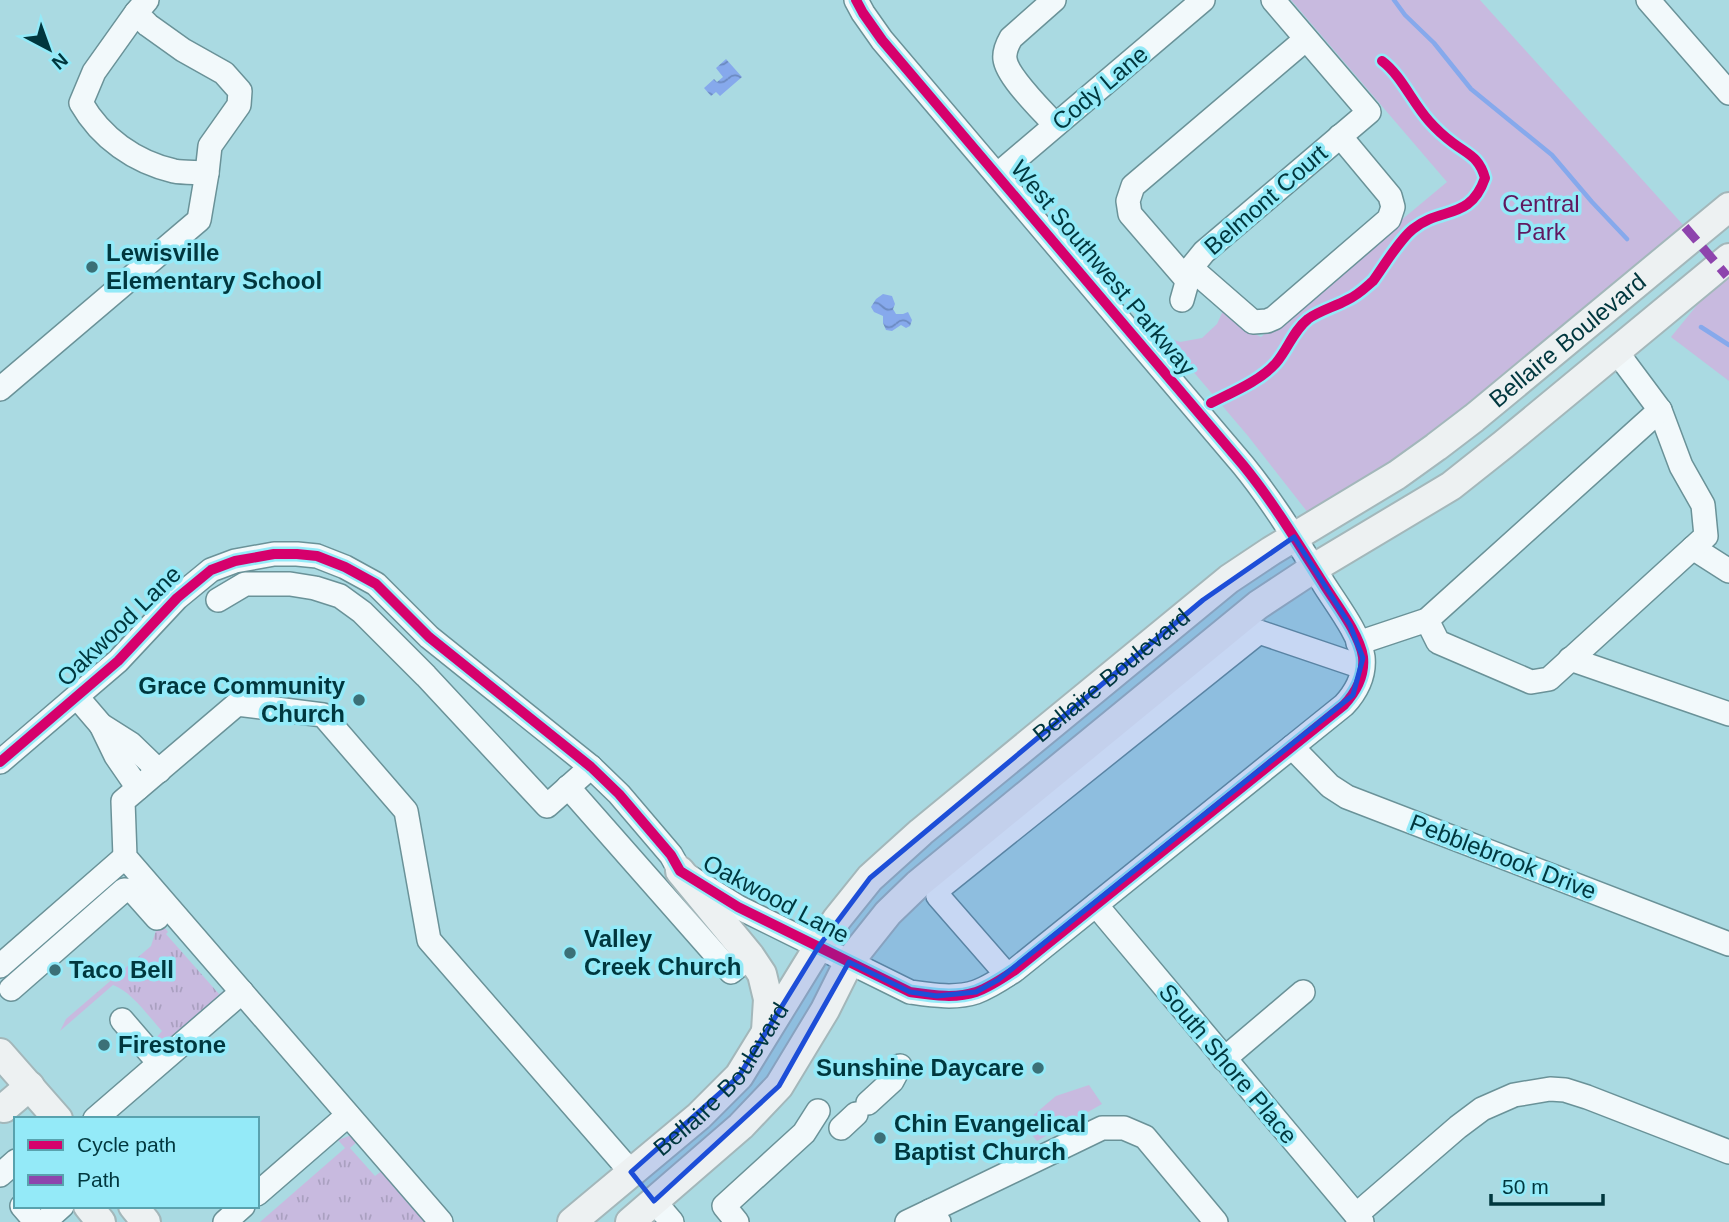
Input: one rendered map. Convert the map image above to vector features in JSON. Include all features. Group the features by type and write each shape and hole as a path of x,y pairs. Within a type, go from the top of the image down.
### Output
{"main road":[{"name":"Bellaire Boulevard","path":"572,1222 719,1097 739,1076 837,919 870,878 920,832 1203,600 1250,565 1397,475 1474,418 1729,207"},
{"name":"Bellaire Boulevard","path":"630,1222 663,1212 779,1086 825,1010 849,962 888,913 937,867 1258,605 1314,568 1451,486 1729,258"},
{"path":"680,871 762,974 768,999 765,1035"},
{"path":"2,1058 56,1117"},
{"path":"5,1111 30,1086"},
{"path":"631,1172 663,1212"},
{"path":"90,1208 101,1222"},
{"path":"134,1208 146,1222"}],"street":[{"name":"West Southwest Parkway","path":"856,0 882,40 1248,471 1314,568"},
{"path":"1054,0 1011,38 1005,59 1011,73 1055,125"},
{"name":"Cody Lane","path":"997,175 1203,0"},
{"path":"1273,0 1306,38 1133,186 1128,201 1130,214 1187,282 1253,322 1267,321 1274,318 1390,219 1393,207 1390,196 1340,136"},
{"path":"1648,0 1729,93"},
{"path":"142,7 94,72 81,103 89,117 117,146 145,162 175,171 207,173"},
{"path":"0,389 199,220 210,146 239,105 240,91 224,73 183,50 148,25 142,7"},
{"name":"Belmont Court","path":"1187,282 1204,252 1369,112 1306,38"},
{"path":"1427,620 1438,642 1531,682 1549,678 1706,536 1703,505 1681,466 1660,410 1622,359"},
{"path":"1358,643 1427,620 1660,410"},
{"path":"1693,548 1729,571"},
{"name":"Oakwood Lane","path":"0,762 118,661 154,620 211,570 235,561 274,554 317,556 345,566 376,584 429,636 477,677 591,767 619,794 671,855 680,871 738,907 910,992 937,996 976,992 1007,975 1344,705 1360,684 1362,667"},
{"path":"1007,975 939,896 942,886 1259,632 1362,667 1363,658 1350,625 1314,568"},
{"path":"187,589 212,605 245,584 290,584 341,596 362,612 426,676 547,806 591,767"},
{"path":"1570,659 1729,714"},
{"path":"77,696 101,725 116,757 138,788"},
{"path":"441,1222 125,857 123,801 237,704 323,715 406,811 429,940 631,1172"},
{"path":"101,725 131,744 159,771"},
{"name":"Pebblebrook Drive","path":"1292,747 1330,786 1347,797 1729,944"},
{"path":"568,787 731,972 750,956"},
{"path":"604,828 629,807"},
{"path":"0,966 125,857"},
{"path":"10,989 124,890 133,891 157,918"},
{"name":"South Shore Place","path":"1096,905 1359,1218"},
{"path":"97,1117 242,992"},
{"path":"1224,1059 1303,992"},
{"path":"122,1020 159,1063"},
{"path":"855,1115 892,1081 900,1066"},
{"path":"1359,1218 1458,1127 1482,1109 1514,1095 1550,1089 1565,1090 1729,1152"},
{"path":"737,1222 724,1206 804,1133 818,1111"},
{"path":"259,1192 348,1115"},
{"path":"907,1222 935,1217 1101,1128 1124,1128 1145,1138 1216,1222"},
{"path":"0,1175 14,1163"},
{"path":"24,1208 36,1222"},
{"path":"44,1222 60,1208"},
{"path":"225,1222 241,1208"}],"highlighted area":[{"path":"1294,537 1350,625 1363,658 1353,695 998,980 976,992 937,996 910,992 849,962 779,1086 654,1201 631,1172 739,1076 819,946 870,878 1203,600"}],"green space":[{"name":"Central Park","path":"1291,0 1480,0 1685,227 1437,435 1309,514 1248,436 1163,336 1180,342 1202,338 1217,324 1227,306 1249,331 1261,337 1447,182"},
{"path":"1729,274 1729,381 1671,337 1711,288"},
{"path":"161,923 168,932 166,934 219,994 229,990 164,1046 157,1047 152,1038 156,1038 162,1031 133,998 113,985 60,1031 66,1019 151,946 158,924"},
{"path":"1089,1085 1102,1104 1037,1141 1023,1124 1056,1096"},
{"path":"349,1136 359,1140 350,1148 375,1176 383,1170 430,1222 260,1222 345,1148 338,1140"}],"water":[{"path":"726,59 742,77 720,96 716,92 711,96 704,88 714,79 717,82 723,77 716,68"},
{"path":"883,294 892,296 896,314 908,312 912,320 910,326 906,328 901,325 892,331 886,330 883,316 874,312 871,307"}],"waterway":[{"path":"1394,0 1405,15 1434,43 1471,89 1552,155 1627,239"},
{"path":"1701,327 1729,345"}],"marked path":[{"path":"1685,227 1727,276"}],"cycle path":[{"path":"0,762 118,661 177,598 211,570 235,561 274,554 317,556 376,584 429,637 591,767 619,794 671,855 680,871 738,907 910,992 951,996 981,990 1015,970 1344,705 1361,677 1361,648 1347,620 1276,509 1243,465 882,40 856,0"},
{"path":"1211,403 1246,386 1270,369 1308,319 1364,289 1413,229 1434,217 1463,207 1479,192 1485,178 1476,161 1432,124 1395,74 1382,61"}],"place":[{"name":"Lewisville Elementary School","path":"92,267"},
{"name":"Grace Community Church","path":"359,700"},
{"name":"Valley Creek Church","path":"570,953"},
{"name":"Taco Bell","path":"55,970"},
{"name":"Firestone","path":"104,1045"},
{"name":"Sunshine Daycare","path":"1038,1068"},
{"name":"Chin Evangelical Baptist Church","path":"880,1138"}]}
